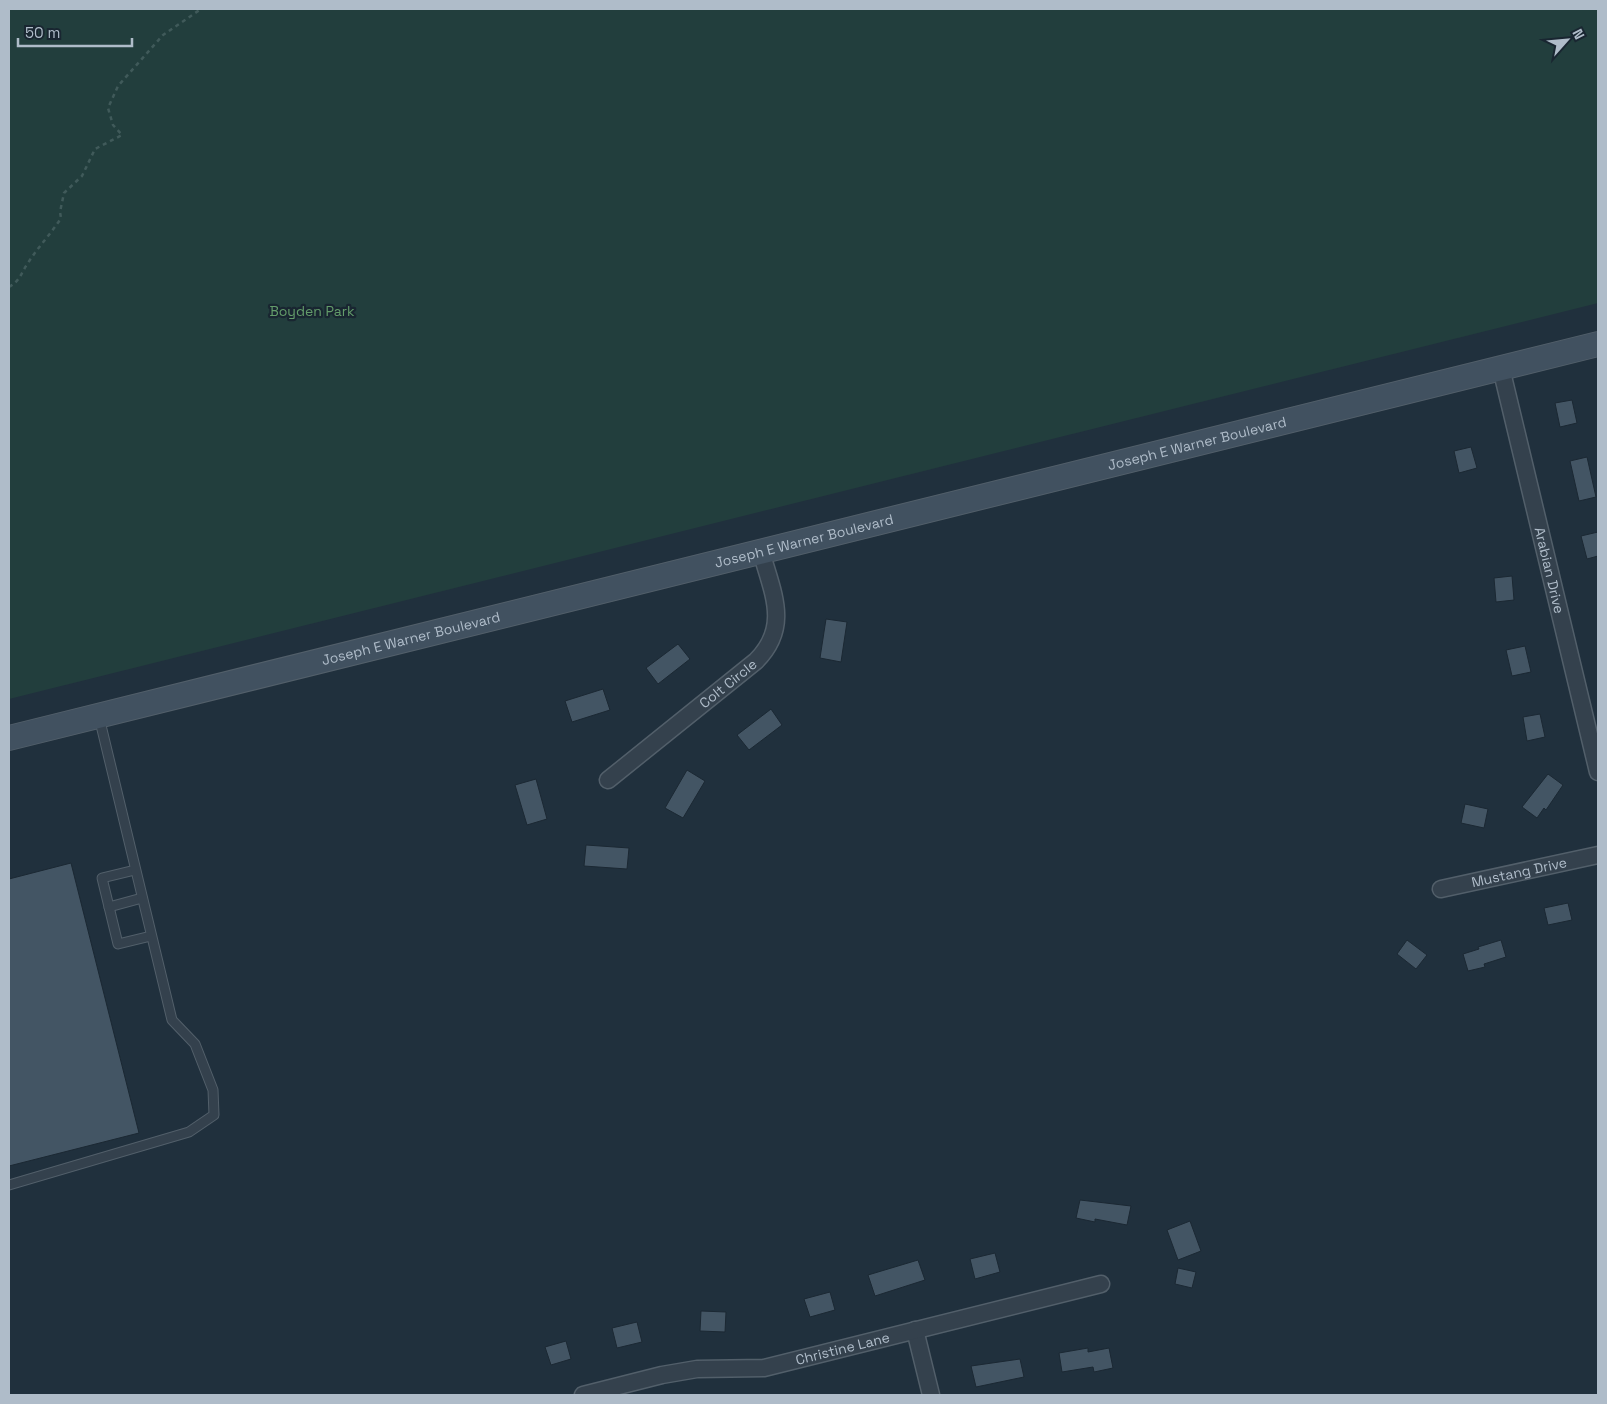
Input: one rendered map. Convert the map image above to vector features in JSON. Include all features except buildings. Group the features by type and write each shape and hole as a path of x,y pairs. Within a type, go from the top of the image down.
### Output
{"main road":[{"name":"Joseph E Warner Boulevard","path":"9,738 1598,344"}],"street":[{"name":"Arabian Drive","path":"1502,368 1598,772"},
{"name":"Colt Circle","path":"608,780 756,661 772,642 776,630 776,612 761,552"},
{"name":"Mustang Drive","path":"1441,889 1598,855"},
{"name":"Christine Lane","path":"583,1395 662,1375 697,1370 764,1368 1101,1284"},
{"path":"916,1330 931,1395"}],"lane":[{"path":"9,1185 189,1132 214,1115 214,1090 195,1044 172,1020 99,716"},
{"path":"136,870 102,878 118,944 151,936"},
{"path":"109,907 142,898"}],"path":[{"path":"9,287 20,279 28,263 61,218 60,212 64,193 82,176 95,149 122,135 113,124 108,108 118,86 163,35 201,9"}],"green space":[{"name":"Boyden Park","path":"9,9 1598,9 1598,303 9,699"}]}
